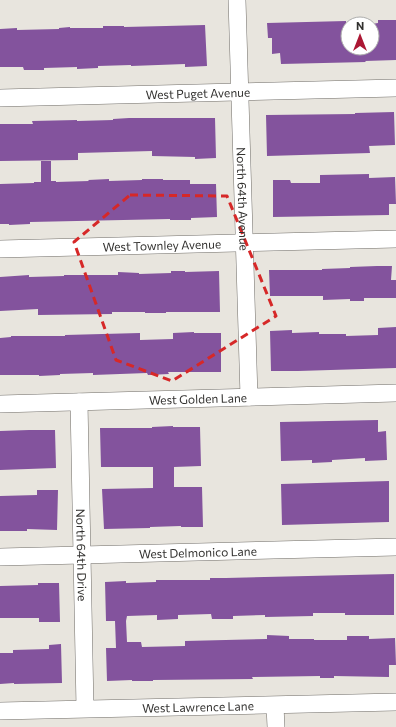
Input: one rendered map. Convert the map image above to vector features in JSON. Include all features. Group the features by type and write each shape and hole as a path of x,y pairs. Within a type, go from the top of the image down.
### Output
{"street":[{"name":"North 64th Avenue","path":"237,0 249,397"},
{"name":"West Puget Avenue","path":"0,98 396,88"},
{"name":"West Townley Avenue","path":"0,249 396,239"},
{"name":"West Golden Lane","path":"0,404 396,393"},
{"name":"North 64th Drive","path":"79,402 85,708"},
{"name":"West Delmonico Lane","path":"0,557 396,547"},
{"name":"West Lawrence Lane","path":"0,711 85,708 275,706 396,702"},
{"path":"275,706 276,727"}],"highlighted area":[{"path":"130,195 227,196 276,316 172,381 116,360 74,242"}],"building":[{"path":"380,20 396,20 396,60 281,64 280,53 272,54 272,38 268,38 267,23 340,21 340,56 380,56"},
{"path":"205,25 207,66 185,67 185,64 131,65 98,66 98,68 77,69 77,67 44,68 44,70 24,70 23,67 0,67 0,29 17,28 17,30 59,29 70,27 103,28 103,26 124,27"},
{"path":"394,112 395,145 369,146 370,153 267,156 266,115"},
{"path":"129,118 215,118 216,158 195,159 195,157 152,156 152,151 78,153 78,160 0,161 0,124 33,124 32,121 113,120"},
{"path":"41,161 51,161 51,181 56,182 109,179 109,181 163,179 190,180 190,184 216,184 217,217 191,218 191,220 170,219 30,222 30,224 9,225 0,224 0,184 41,182"},
{"path":"369,174 369,178 395,177 396,204 389,204 389,215 273,217 273,180 290,180 291,183 320,183 320,175"},
{"path":"392,266 391,280 396,280 396,298 364,298 364,301 350,301 350,299 323,300 323,296 270,296 269,270 322,270"},
{"path":"171,271 219,271 220,312 112,312 112,314 38,315 38,309 0,311 0,277 29,275 29,277 64,275 118,275 118,272 139,274 171,273"},
{"path":"396,327 396,368 271,371 270,331 292,330 292,333 319,332 319,334 346,334 346,336 378,335 378,328"},
{"path":"140,333 140,340 173,339 173,333 221,333 221,372 168,372 169,374 148,375 147,373 93,375 93,373 39,376 0,375 0,338 11,336 65,336"},
{"path":"378,420 378,432 386,431 387,460 365,461 365,458 312,463 312,460 281,461 280,422"},
{"path":"173,426 200,427 201,466 174,467 174,487 202,487 203,527 181,526 104,529 102,489 153,488 153,467 101,467 100,428 152,428"},
{"path":"55,430 56,468 0,470 0,431"},
{"path":"389,481 389,522 282,525 281,484"},
{"path":"37,490 58,490 57,530 27,529 27,531 0,531 0,496 37,495"},
{"path":"394,574 394,615 345,615 345,613 313,613 313,616 265,617 265,615 233,616 233,619 212,619 211,614 178,615 178,619 157,620 157,615 127,616 126,621 127,642 141,642 142,647 185,646 185,641 267,639 267,635 289,636 289,639 314,640 347,640 347,636 369,636 369,639 395,638 396,665 389,665 389,677 334,676 334,678 320,678 320,676 252,677 253,679 107,681 106,648 116,648 115,621 106,621 105,582 126,581 126,583 156,582 156,580 210,580 210,578"},
{"path":"38,583 59,583 60,622 39,622 39,618 0,618 0,586 38,585"},
{"path":"61,644 62,683 0,684 0,653 13,653 13,650 49,649 49,645"}]}
